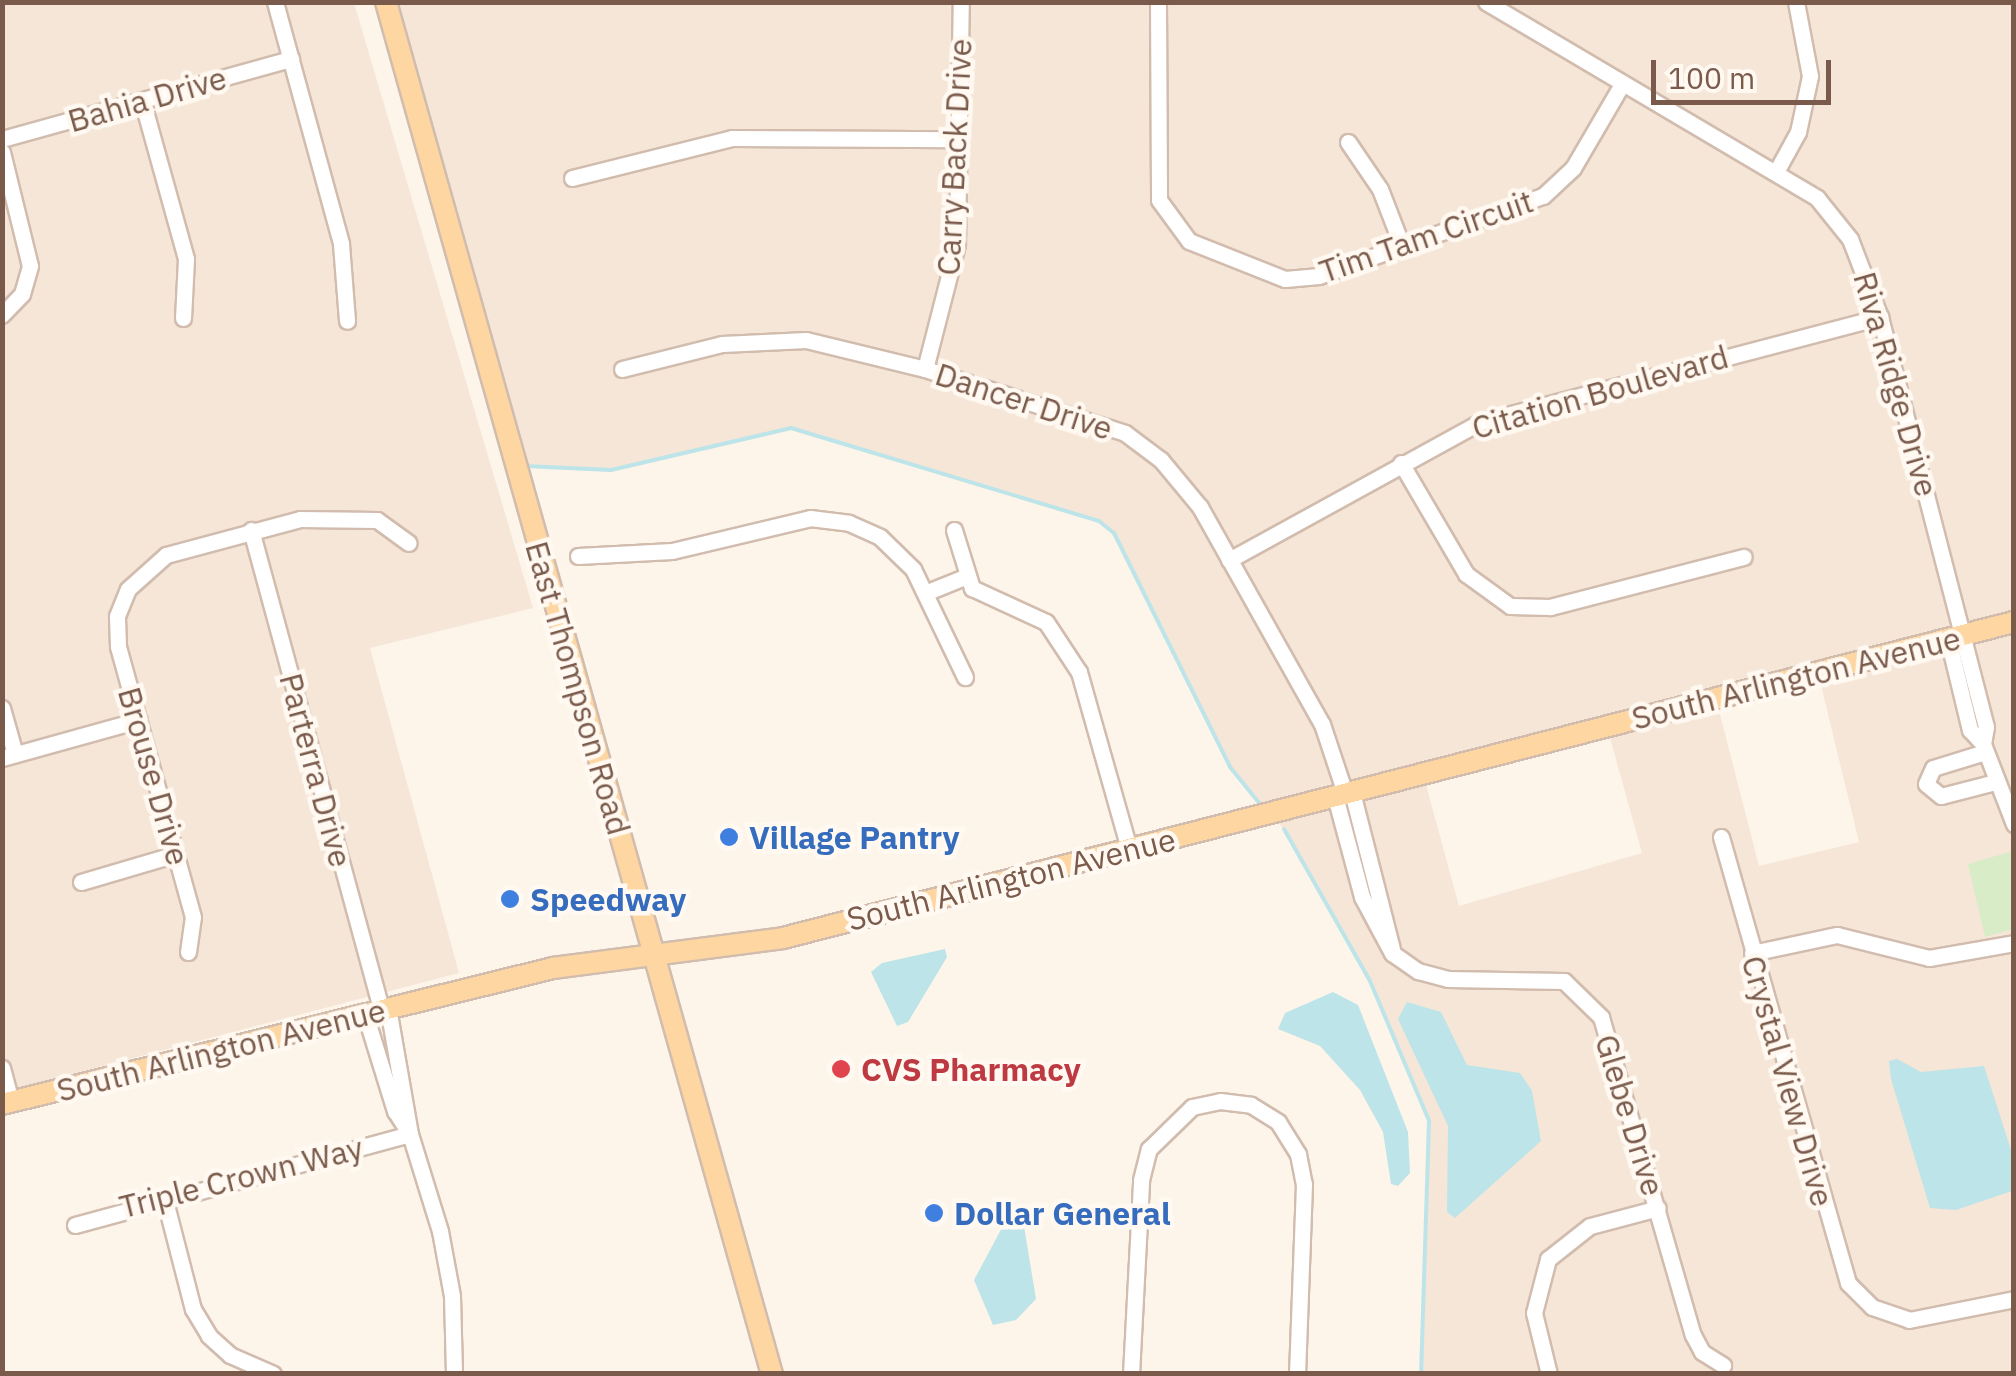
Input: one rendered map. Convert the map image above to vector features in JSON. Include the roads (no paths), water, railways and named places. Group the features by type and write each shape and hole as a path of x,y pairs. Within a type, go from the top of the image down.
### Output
{"main road":[{"name":"East Thompson Road","path":"386,2 772,1374"},
{"name":"South Arlington Avenue","path":"7,1103 571,964 782,938 2014,622"}],"street":[{"path":"275,2 341,244 347,321"},
{"name":"Carry Back Drive","path":"925,369 956,244 961,2"},
{"name":"Tim Tam Circuit","path":"1158,2 1159,200 1180,233 1285,279 1319,276 1543,196 1572,168 1622,84"},
{"name":"Riva Ridge Drive","path":"1486,2 1817,198 1843,230 1880,317 1956,636 1970,730 1984,748 1994,782 2014,824"},
{"path":"1776,172 1798,132 1810,76 1796,2"},
{"name":"Bahia Drive","path":"2,139 290,59"},
{"path":"142,100 186,259 183,318"},
{"path":"572,178 732,138 958,139"},
{"path":"1348,142 1390,209 1402,246"},
{"path":"2,152 30,254 24,288 2,316"},
{"name":"Citation Boulevard","path":"1229,560 1401,462 1507,413 1880,317"},
{"name":"Dancer Drive","path":"622,369 722,344 778,339 834,344 1089,418 1140,442 1184,484 1229,560 1322,724 1344,794"},
{"path":"1401,462 1466,574 1510,606 1550,607 1744,557"},
{"path":"251,530 345,516 388,524 410,543"},
{"path":"578,556 672,551 793,520 832,519 871,531 894,547 925,593 965,677"},
{"name":"Brouse Drive","path":"188,952 193,916 118,646 123,600 134,580 161,557 251,530"},
{"name":"Parterra Drive","path":"251,530 378,1011"},
{"path":"954,530 967,576 988,599 1034,614 1059,636 1092,704 1129,849"},
{"path":"925,593 967,576"},
{"path":"2,708 9,756 138,720"},
{"path":"1984,748 1932,768 1926,787 1941,796 1994,782"},
{"name":"Glebe Drive","path":"1344,794 1370,919 1392,953 1418,971 1448,979 1547,976 1578,990 1608,1034 1694,1336 1702,1352 1723,1365"},
{"name":"Crystal View Drive","path":"1721,838 1841,1269 1878,1310 1922,1321 2014,1299"},
{"path":"81,882 176,854"},
{"path":"1752,953 1837,934 1929,958 2014,943"},
{"path":"378,1011 395,1111 410,1134"},
{"path":"378,1011 440,1230 452,1296 454,1374"},
{"path":"2,1068 7,1103"},
{"path":"1131,1374 1142,1180 1149,1149 1165,1126 1192,1108 1220,1101 1251,1105 1278,1122 1298,1154 1304,1184 1297,1374"},
{"name":"Triple Crown Way","path":"75,1225 164,1196 410,1134"},
{"path":"164,1196 193,1309 209,1336 230,1356 273,1374"},
{"path":"1549,1374 1534,1314 1548,1259 1590,1226 1658,1208"}],"water":[{"path":"945,949 947,957 908,1022 897,1026 871,972 882,963"},
{"path":"1333,992 1358,1005 1408,1132 1410,1173 1398,1186 1391,1184 1383,1132 1360,1090 1320,1046 1278,1029 1285,1013"},
{"path":"1407,1002 1441,1012 1467,1065 1520,1073 1532,1091 1541,1141 1455,1218 1447,1212 1448,1126 1398,1019"},
{"path":"1897,1059 1921,1072 1984,1066 2013,1156 2012,1191 1956,1210 1930,1208 1891,1079 1889,1061"},
{"path":"1021,1208 1036,1299 1016,1320 993,1325 974,1280 1004,1224"}],"waterway":[{"path":"525,466 611,470 791,428 1099,521 1114,533 1230,767 1260,804"},
{"path":"1284,829 1370,981 1429,1121 1421,1374"}],"place":[{"name":"Village Pantry","path":"729,837"},
{"name":"Speedway","path":"510,899"},
{"name":"CVS Pharmacy","path":"841,1069"},
{"name":"Dollar General","path":"934,1213"}]}
